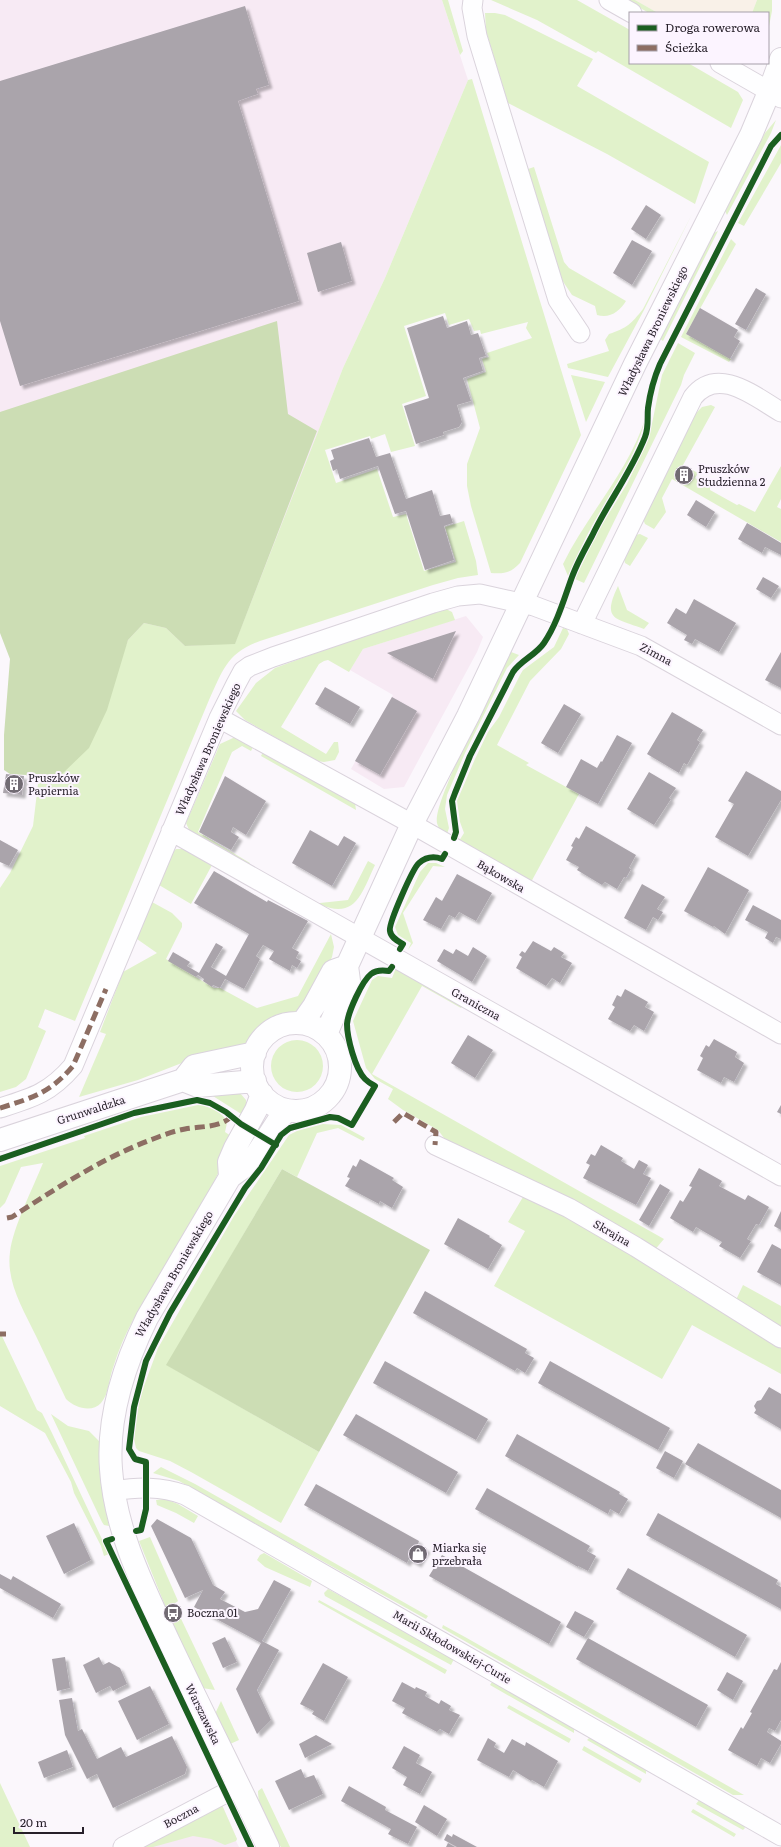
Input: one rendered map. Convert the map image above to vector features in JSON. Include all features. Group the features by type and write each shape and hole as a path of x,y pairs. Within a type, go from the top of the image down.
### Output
{"street":[{"path":"473,0 472,8 478,36 558,300 580,333"},
{"path":"609,0 630,12"},
{"name":"Władysława Broniewskiego","path":"326,1034 349,981 347,966 359,937 412,824 468,716 523,603 635,364 751,135 775,95 781,59"},
{"path":"722,64 775,95"},
{"path":"582,624 693,397 702,387 710,384 724,383 731,385 781,412"},
{"name":"Władysława Broniewskiego","path":"0,1108 39,1095 51,1087 72,1066 219,718 243,671 250,666 273,656 458,596 480,594 523,603"},
{"name":"Zimna","path":"523,603 641,646 781,725"},
{"name":"Bąkowska","path":"219,718 412,824 781,1034"},
{"name":"Graniczna","path":"171,831 781,1176"},
{"path":"302,1023 314,1006 333,971 347,966"},
{"path":"302,1023 311,1025 326,1034 333,1042 340,1063 340,1074 333,1092 326,1099 312,1108 295,1111 287,1110 268,1101 258,1088 253,1062 255,1053 269,1032 285,1025 302,1023"},
{"name":"Grunwaldzka","path":"0,1140 183,1080 194,1066 255,1053"},
{"path":"183,1080 198,1086 258,1088"},
{"name":"Władysława Broniewskiego","path":"230,1177 229,1162 256,1110 258,1088"},
{"name":"Władysława Broniewskiego","path":"113,1491 111,1468 114,1422 120,1386 133,1347 154,1306 230,1177 254,1160 280,1118 287,1110"},
{"name":"Skrajna","path":"435,1145 569,1208 636,1247 781,1338"},
{"name":"Marii Skłodowskiej-Curie","path":"113,1491 153,1487 172,1490 185,1495 781,1836"},
{"name":"Warszawska","path":"113,1491 124,1535 141,1580 207,1723 268,1847"},
{"name":"Boczna","path":"123,1847 239,1786"}],"shaded area":[{"path":"0,0 442,0 468,80 385,278 343,368 235,644 226,647 71,1019 45,1009 20,1074 0,1010 48,808 0,590"},
{"path":"635,0 757,0 752,12 656,12"},
{"path":"466,616 483,637 477,652 404,787 384,789 351,769 393,695 350,670 363,649"},
{"path":"222,1805 239,1847 143,1847"}],"green space":[{"path":"442,0 448,0 463,51 460,55"},
{"path":"491,0 577,0 629,29 629,64 690,64 738,92 743,100 731,128 598,51 596,53 537,20"},
{"path":"626,0 635,0 656,12 647,12"},
{"path":"757,0 772,0 772,11 769,26 769,12 752,12"},
{"path":"485,13 505,15 593,59 577,86 709,162 695,204 607,154 508,103 486,31"},
{"path":"472,79 581,435 520,563 514,569 507,572 491,573 471,506 467,486 467,464 480,428 467,379 486,372 482,359 489,357 487,353 532,338 526,328 528,322 481,334 480,330 474,331 469,319 449,325 445,313 404,326 426,396 402,404 415,446 391,452 385,434 371,439 370,436 325,450 336,483 377,469 393,517 406,514 424,571 456,562 445,527 464,521 476,561 478,575 458,578 433,585 260,641 240,651 233,657 223,671 209,700 75,1021 45,1009 38,1027 46,1031 26,1079 16,1087 0,1092 0,888 10,873 33,826 38,784 26,775 40,781 120,661 128,640 144,623 166,628 185,646 235,643 343,368 385,278 468,80"},
{"path":"776,120 771,133 727,215 725,211 765,133"},
{"path":"781,145 781,163 744,226 738,223"},
{"path":"534,167 564,262 569,268 626,301 618,311 606,316 597,315 595,306 572,295 562,280 528,169"},
{"path":"692,214 644,310 608,377 568,368 567,364 609,351 605,340 609,334 628,325 643,309"},
{"path":"718,231 663,341 660,339 714,233"},
{"path":"731,239 736,244 686,334 731,359 729,362 681,337"},
{"path":"277,321 288,414 317,431 235,644 185,646 166,628 144,623 128,640 107,710 89,748 62,774 40,781 26,775 10,774 4,770 4,735 10,659 0,633 0,412"},
{"path":"678,343 695,353 684,375 681,385 584,583 575,579 598,531 627,484 649,438 662,375"},
{"path":"571,375 605,382 586,422"},
{"path":"711,405 715,407 683,465 698,473 695,478 710,486 710,490 737,505 739,504 755,512 781,466 781,499 777,507 781,509 781,542 672,479 662,498 666,512 654,529 645,524 643,519 695,414 702,407"},
{"path":"646,416 637,445 589,532 568,576 563,564 584,527 630,455"},
{"path":"640,534 648,538 630,566 625,563 624,559 635,535"},
{"path":"618,586 627,610 649,623 644,629 618,620 611,612 613,597"},
{"path":"446,609 452,612 455,620 363,649 349,672 328,660 319,664 281,727 326,754 334,742 338,742 339,752 335,760 324,762 317,761 245,720 236,711 256,683 275,668 362,636"},
{"path":"563,628 567,629 569,634 561,649 530,681 497,745 529,763 526,765 579,794 530,884 459,841 464,833 460,822 457,801 488,732 499,717 523,670 554,647"},
{"path":"511,652 519,655 507,668 465,753 447,795 445,809 449,828 447,834 438,826 438,810 455,766"},
{"path":"233,738 240,738 254,745 251,751 242,746 232,752 198,832 250,863 249,866 190,832 186,823 220,744"},
{"path":"264,750 355,803 356,810 261,756"},
{"path":"176,849 183,849 212,865 191,904 159,885 172,853"},
{"path":"368,861 375,865 366,885 356,901 350,906 342,909 331,908 319,904 348,900"},
{"path":"428,863 436,863 445,867 433,866 403,913 413,943 408,950 411,943 398,935 395,927 420,872"},
{"path":"152,902 172,913 182,923 182,927 166,959 214,988 220,988 257,1008 298,996 331,934 334,947 332,957 312,999 300,1010 271,1021 240,1047 187,1061 138,1080 79,1097 106,1034 100,1032 123,972 157,953 137,939"},
{"path":"396,968 463,1005 461,1008 422,986 372,1074 664,1239 653,1252 450,1146 438,1130 403,1110 388,1099 393,1089 375,1079 366,1068 353,1021 372,980 378,976 392,978"},
{"path":"292,1040 302,1040 316,1047 323,1061 323,1071 316,1085 302,1092 292,1092 282,1088 275,1081 271,1071 271,1061 275,1051 282,1044"},
{"path":"205,1091 240,1093 246,1100 246,1117"},
{"path":"198,1105 211,1108 223,1116 227,1123 225,1132 234,1138 210,1191 130,1326 117,1355 104,1399 97,1406 88,1409 74,1405 66,1399 21,1305 13,1285 9,1263 15,1231 43,1163 21,1167 5,1203 0,1208 0,1166 85,1138 84,1136 141,1117"},
{"path":"323,1124 341,1125 365,1138 363,1141 338,1128 317,1133 297,1177 282,1169 167,1365 319,1452 281,1523 170,1461 139,1451 136,1448 134,1439 139,1403 158,1348 234,1216 289,1135 297,1131"},
{"path":"282,1169 430,1250 319,1452 166,1365"},
{"path":"523,1197 540,1201 640,1256 645,1264 683,1289 781,1346 781,1374 692,1325 662,1379 494,1286 525,1231 508,1222"},
{"path":"743,1285 781,1306 781,1331 735,1302"},
{"path":"0,1332 37,1410 42,1413 52,1433 109,1554 104,1556 101,1546 74,1493 71,1482 45,1433 0,1406"},
{"path":"51,1414 68,1426 89,1431 99,1441 101,1483 109,1526 104,1525 102,1522"},
{"path":"161,1467 195,1484 428,1616 426,1619 179,1481 153,1473"},
{"path":"165,1499 178,1504 198,1516 194,1523 157,1505 156,1500"},
{"path":"150,1537 178,1601 174,1604 215,1690 202,1688 172,1624 178,1621 172,1606 166,1608 139,1541"},
{"path":"264,1553 312,1581 310,1587 265,1567 257,1560 260,1555"},
{"path":"328,1589 454,1659 451,1665 325,1596 324,1593"},
{"path":"319,1600 447,1670 445,1674 318,1602"},
{"path":"443,1625 744,1795 733,1795 442,1628"},
{"path":"492,1682 574,1728 574,1733 490,1685"},
{"path":"221,1701 239,1740 230,1744 215,1714"},
{"path":"509,1705 571,1739 569,1743 507,1708"},
{"path":"590,1737 646,1769 646,1774 587,1740"},
{"path":"584,1746 642,1779 640,1783 582,1750"},
{"path":"0,1783 30,1847 0,1847"},
{"path":"262,1788 290,1847 281,1847 265,1820 260,1806 258,1791"},
{"path":"700,1799 743,1824 745,1828 743,1830 696,1804"},
{"path":"222,1805 237,1839 236,1841 225,1845 211,1839 193,1836 153,1847 143,1847"},
{"path":"693,1809 736,1834 734,1837 691,1812"}],"building":[{"path":"245,6 269,85 256,89 258,94 238,101 299,301 20,386 0,321 0,81"},
{"path":"646,205 661,215 646,239 631,229"},
{"path":"632,240 652,251 632,285 613,273"},
{"path":"341,242 352,281 318,292 307,253"},
{"path":"756,288 766,294 746,330 735,324"},
{"path":"700,308 738,330 734,337 740,341 730,359 686,334"},
{"path":"443,316 447,328 467,321 471,335 478,333 486,356 479,358 483,371 463,378 471,401 457,405 462,422 459,427 443,432 444,435 416,444 404,406 429,398 407,328"},
{"path":"369,438 376,457 390,453 406,499 432,490 440,516 450,514 453,523 444,526 454,560 425,570 406,511 395,514 378,466 340,479 337,469 333,471 330,461 334,459 331,450"},
{"name":"Pruszków Studzienna 2","path":"684,467 692,473 685,482 677,477"},
{"path":"696,500 715,512 706,527 687,515"},
{"path":"747,523 781,543 781,555 765,547 762,553 738,539"},
{"path":"763,577 779,586 771,598 756,589"},
{"path":"694,599 736,623 719,652 695,639 692,644 684,640 687,635 667,623 676,608 686,614"},
{"path":"456,631 433,679 387,653"},
{"path":"781,652 781,688 765,680"},
{"path":"325,687 360,707 350,724 315,704"},
{"path":"392,697 417,711 380,775 355,761"},
{"path":"564,704 581,714 558,753 541,743"},
{"path":"672,712 703,730 697,740 700,742 687,765 684,763 679,773 647,754"},
{"path":"617,735 632,743 598,804 566,787 581,759 597,768"},
{"path":"746,771 781,791 781,800 748,856 715,837 734,804 728,801"},
{"path":"649,772 676,788 669,798 671,799 654,825 627,809"},
{"name":"Pruszków Papiernia","path":"6,774 24,776 22,795 3,793"},
{"path":"225,776 266,801 246,835 233,827 231,832 239,837 231,850 199,832"},
{"path":"586,826 636,855 629,868 631,869 626,878 624,877 617,889 605,882 602,885 577,870 579,867 566,860 573,847 571,846 576,837 579,839"},
{"path":"310,830 338,846 344,836 356,843 332,886 292,863"},
{"path":"0,840 18,850 9,866 0,862"},
{"path":"708,867 749,890 725,934 714,926 713,927 684,911"},
{"path":"214,871 267,902 268,900 308,921 292,948 299,952 296,958 301,961 297,968 292,965 290,971 269,959 274,951 263,945 256,956 260,959 244,989 225,979 220,988 213,985 212,987 203,981 204,979 198,975 196,977 168,961 173,952 190,962 187,966 199,973 216,943 223,947 211,967 226,976 249,934 194,903"},
{"path":"457,874 492,893 476,921 459,912 455,918 449,915 441,929 423,920 436,897 442,901"},
{"path":"642,884 665,897 657,909 663,912 658,920 653,917 646,930 624,918"},
{"path":"753,905 781,920 781,939 776,937 773,943 765,938 768,932 745,920"},
{"path":"533,941 551,951 554,947 564,953 561,957 572,963 560,983 552,978 546,986 516,968 522,957 519,955 522,951 525,953"},
{"path":"473,947 487,956 472,982 437,961 444,949 453,954 456,949 468,956"},
{"path":"625,989 648,1002 645,1007 654,1012 644,1031 634,1025 630,1031 608,1019 615,1007 612,1005 617,995 621,997"},
{"path":"468,1035 493,1050 475,1078 451,1063"},
{"path":"714,1039 737,1052 735,1057 744,1063 734,1082 724,1077 721,1083 697,1070 703,1058 700,1056 706,1045 709,1047"},
{"path":"781,1105 781,1114 777,1112"},
{"path":"601,1145 623,1158 621,1161 634,1169 639,1160 648,1165 643,1174 651,1178 636,1205 583,1178 590,1165 586,1163 591,1154 595,1156"},
{"path":"360,1159 394,1178 392,1180 403,1187 392,1208 380,1201 379,1204 345,1186 350,1178 347,1177 353,1165 356,1167"},
{"path":"699,1168 722,1181 719,1186 745,1200 748,1195 769,1207 759,1225 756,1224 747,1239 751,1241 740,1258 719,1246 722,1242 696,1227 693,1232 670,1218 680,1200 683,1202 692,1187 689,1186"},
{"path":"660,1184 670,1190 649,1226 639,1220"},
{"path":"781,1211 781,1230 774,1226"},
{"path":"458,1218 490,1236 489,1237 502,1245 488,1269 444,1244"},
{"path":"772,1244 781,1249 781,1285 757,1272"},
{"path":"425,1291 527,1349 525,1353 534,1358 525,1373 517,1368 515,1371 413,1313"},
{"path":"385,1361 488,1419 476,1440 373,1383"},
{"path":"550,1361 670,1428 658,1450 538,1383"},
{"path":"769,1387 781,1394 781,1429 754,1413 756,1410 754,1406 757,1401 761,1400"},
{"path":"356,1414 458,1472 446,1493 343,1435"},
{"path":"517,1434 620,1492 619,1494 628,1499 619,1514 610,1509 608,1514 505,1456"},
{"path":"698,1443 781,1490 781,1518 685,1464"},
{"path":"665,1451 683,1461 674,1478 656,1468"},
{"path":"316,1484 419,1541 418,1544 427,1549 418,1564 409,1559 407,1563 304,1505"},
{"path":"487,1488 590,1546 587,1551 596,1556 588,1571 578,1567 475,1509"},
{"path":"658,1513 778,1580 776,1584 781,1587 781,1609 646,1535"},
{"path":"157,1519 191,1538 213,1585 225,1592 220,1599 245,1612 258,1609 274,1580 291,1589 262,1641 279,1650 257,1690 271,1720 257,1734 236,1689 261,1643 194,1607 203,1590 185,1598 151,1526"},
{"path":"74,1523 91,1560 64,1574 46,1536"},
{"path":"442,1555 561,1622 549,1644 429,1576"},
{"path":"628,1568 747,1635 735,1657 616,1589"},
{"path":"0,1574 11,1580 13,1576 61,1604 53,1618 0,1588"},
{"path":"575,1611 594,1621 584,1637 566,1627"},
{"path":"225,1637 237,1662 223,1668 212,1643"},
{"path":"588,1638 708,1705 696,1727 576,1659"},
{"path":"65,1657 70,1688 57,1691 52,1659"},
{"path":"99,1657 103,1665 109,1662 120,1668 127,1684 113,1691 110,1686 96,1693 83,1665"},
{"path":"781,1662 781,1720 775,1731 769,1728 767,1732 781,1741 781,1744 770,1763 761,1758 757,1766 728,1750 741,1727 743,1729 752,1713 750,1712 774,1669 777,1670"},
{"path":"323,1663 348,1677 324,1721 312,1714 314,1711 300,1704"},
{"path":"727,1672 743,1681 733,1700 717,1690"},
{"path":"402,1682 415,1689 416,1687 427,1692 425,1696 439,1704 441,1700 451,1706 449,1710 460,1715 449,1734 440,1729 437,1732 402,1713 405,1708 392,1701"},
{"path":"150,1686 169,1724 137,1740 118,1701"},
{"path":"72,1698 78,1731 82,1729 97,1759 121,1747 126,1757 172,1736 187,1767 185,1774 113,1808 97,1774 87,1779 65,1735 59,1700"},
{"path":"316,1735 332,1744 305,1758 299,1744"},
{"path":"488,1738 496,1743 494,1747 504,1753 512,1739 525,1746 526,1742 558,1761 544,1787 513,1770 509,1777 477,1760"},
{"path":"404,1746 420,1755 416,1763 432,1772 420,1794 403,1785 407,1777 392,1768"},
{"path":"67,1750 73,1767 44,1778 38,1762"},
{"path":"301,1769 305,1778 314,1775 323,1794 289,1810 275,1781"},
{"path":"349,1786 386,1807 385,1810 417,1827 408,1844 388,1834 391,1829 341,1801"},
{"path":"424,1805 447,1819 437,1836 415,1822"},
{"path":"447,1834 452,1837 453,1834 477,1847 457,1847 444,1840"},
{"path":"448,1843 455,1847 446,1847"}],"marked path":[{"path":"0,1108 22,1101 48,1089 65,1075 73,1066 106,989"},
{"path":"394,1122 403,1113 436,1132 435,1145"},
{"path":"7,1218 12,1217 80,1174 116,1155 161,1136 185,1129 215,1125 226,1121 231,1117"},
{"path":"0,1334 6,1334"}],"cycle path":[{"path":"454,838 456,832 452,801 470,756 513,672 520,664 541,647 549,636 579,561 598,523 633,463 645,437 650,397 660,364 771,146 781,135"},
{"path":"400,949 403,944 392,936 390,926 407,885 419,863 424,859 442,859 445,854"},
{"path":"136,1531 141,1530 146,1509 146,1462 135,1459 129,1449 134,1407 146,1361 170,1313 245,1188 261,1168 281,1135 290,1128 330,1117 338,1118 352,1125 375,1086 365,1079 355,1061 348,1037 348,1019 356,997 367,978 375,972 382,970 389,971 392,967"},
{"path":"0,1159 134,1113 197,1100 210,1103 226,1112 241,1124 276,1145"},
{"path":"112,1539 106,1541 251,1847"}],"place":[{"name":"Pruszków Studzienna 2","path":"684,475"},
{"name":"Pruszków Papiernia","path":"14,784"},
{"name":"Miarka się przebrała","path":"418,1554"},
{"name":"Boczna 01","path":"173,1613"}]}
